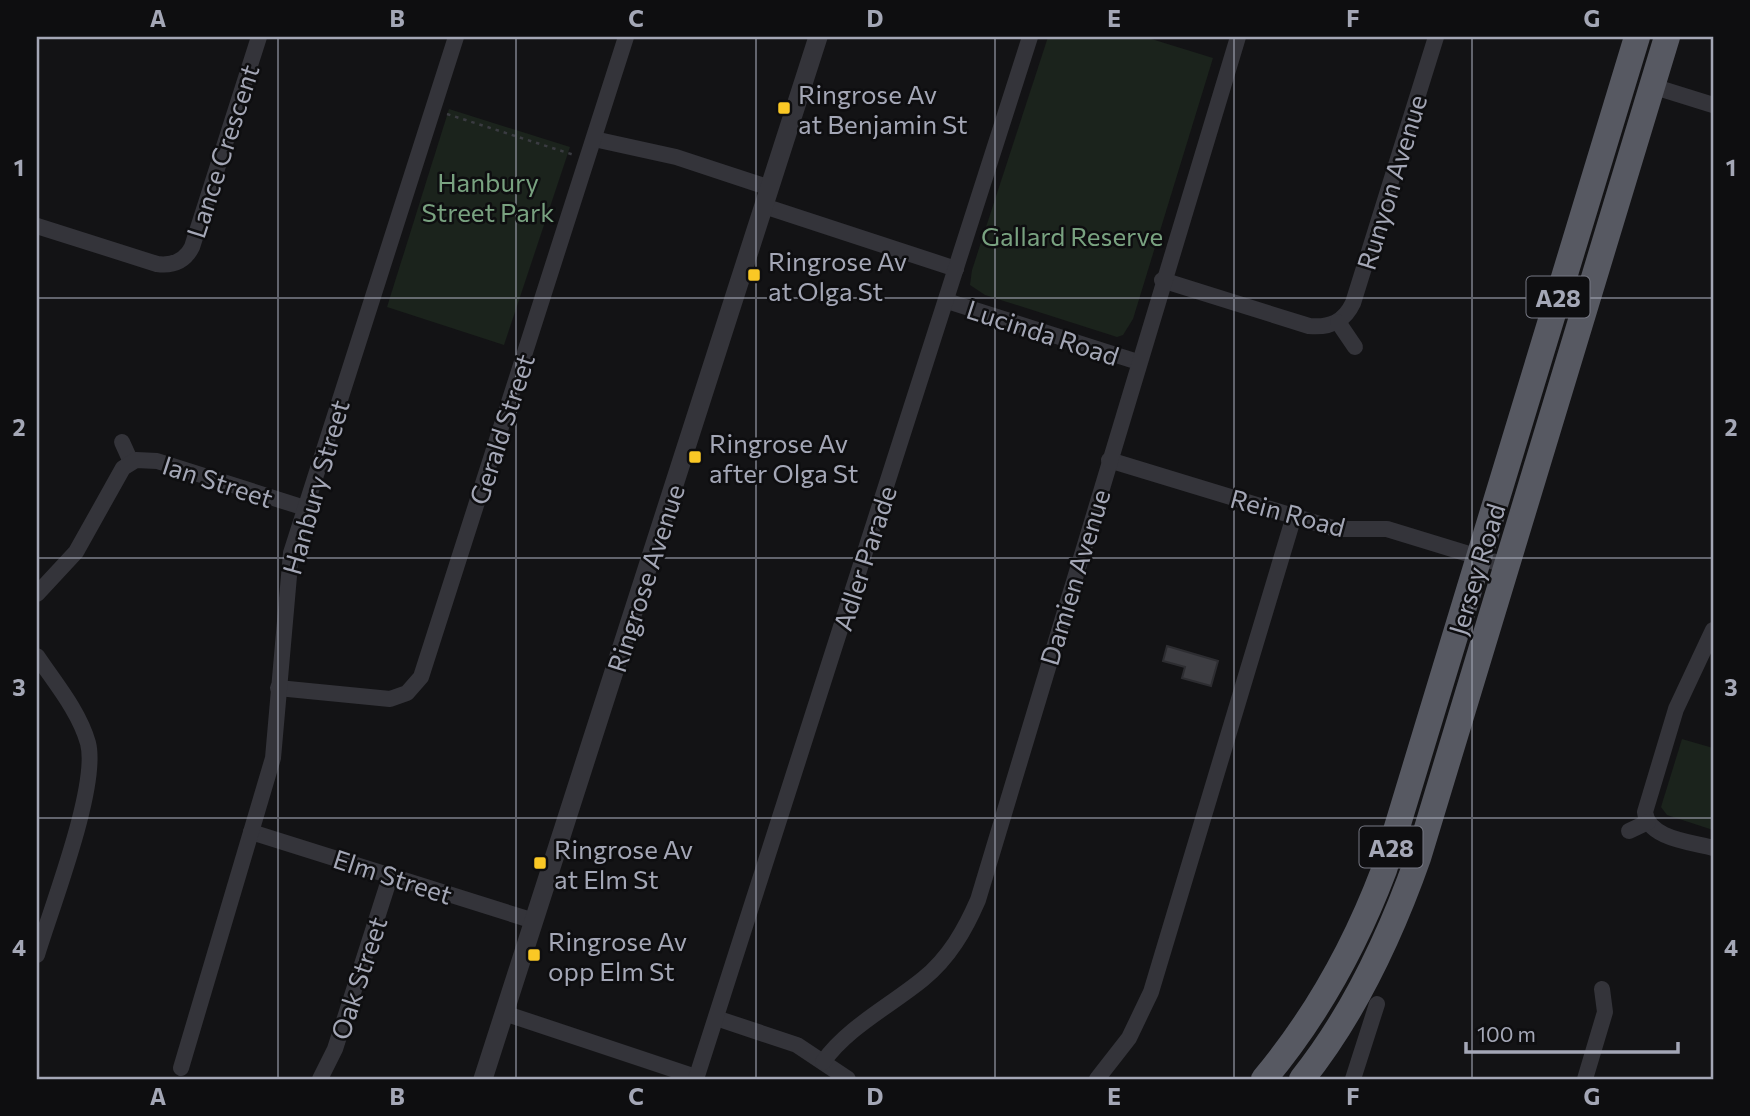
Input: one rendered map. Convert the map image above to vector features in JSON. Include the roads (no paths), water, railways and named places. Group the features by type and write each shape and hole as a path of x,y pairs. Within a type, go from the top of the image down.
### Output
{"highway":[{"name":"Jersey Road","path":"1264,1079 1324,995 1377,887 1637,37"},
{"name":"Jersey Road","path":"1302,1079 1357,996 1402,905 1508,566 1667,37"}],"street":[{"name":"Lance Crescent","path":"37,226 157,264 182,268 192,247 259,37"},
{"name":"Hanbury Street","path":"181,1068 273,758 288,570 305,508 456,37"},
{"name":"Gerald Street","path":"278,688 390,699 407,693 421,677 626,37"},
{"name":"Ringrose Avenue","path":"483,1079 818,37"},
{"name":"Adler Parade","path":"696,1078 1030,37"},
{"name":"Damien Avenue","path":"822,1062 837,1043 932,971 966,927 978,900 1162,280 1238,37"},
{"name":"Runyon Avenue","path":"1338,322 1353,303 1436,37"},
{"path":"1653,86 1713,104"},
{"path":"594,138 676,157 767,197 957,270"},
{"path":"1162,280 1309,326 1324,327 1338,322 1355,347"},
{"name":"Lucinda Road","path":"947,301 1138,362"},
{"name":"Ian Street","path":"122,442 131,462"},
{"name":"Ian Street","path":"37,594 76,552 118,473 131,462 142,458 305,508"},
{"name":"Rein Road","path":"1109,460 1347,531 1387,529 1508,566"},
{"path":"1097,1079 1129,1038 1154,983 1294,516"},
{"path":"1713,630 1676,709 1646,804 1648,822 1660,832 1713,848"},
{"path":"37,656 77,717 91,760 86,795 37,955"},
{"path":"1629,831 1648,822"},
{"name":"Elm Street","path":"251,832 534,921"},
{"name":"Oak Street","path":"320,1079 335,1049 391,874"},
{"path":"1586,1079 1605,1012 1602,989"},
{"path":"1353,1079 1377,1004"},
{"path":"504,1013 696,1078"},
{"path":"716,1018 797,1045 848,1079"}],"place":[{"name":"Ringrose Av at Benjamin St","path":"784,108"},
{"name":"Ringrose Av at Olga St","path":"754,275"},
{"name":"Ringrose Av after Olga St","path":"695,457"},
{"name":"Ringrose Av at Elm St","path":"540,863"},
{"name":"Ringrose Av opp Elm St","path":"534,955"}],"park label":[{"name":"Hanbury Street Park","path":"488,196"},
{"name":"Gallard Reserve","path":"1072,235"}]}
